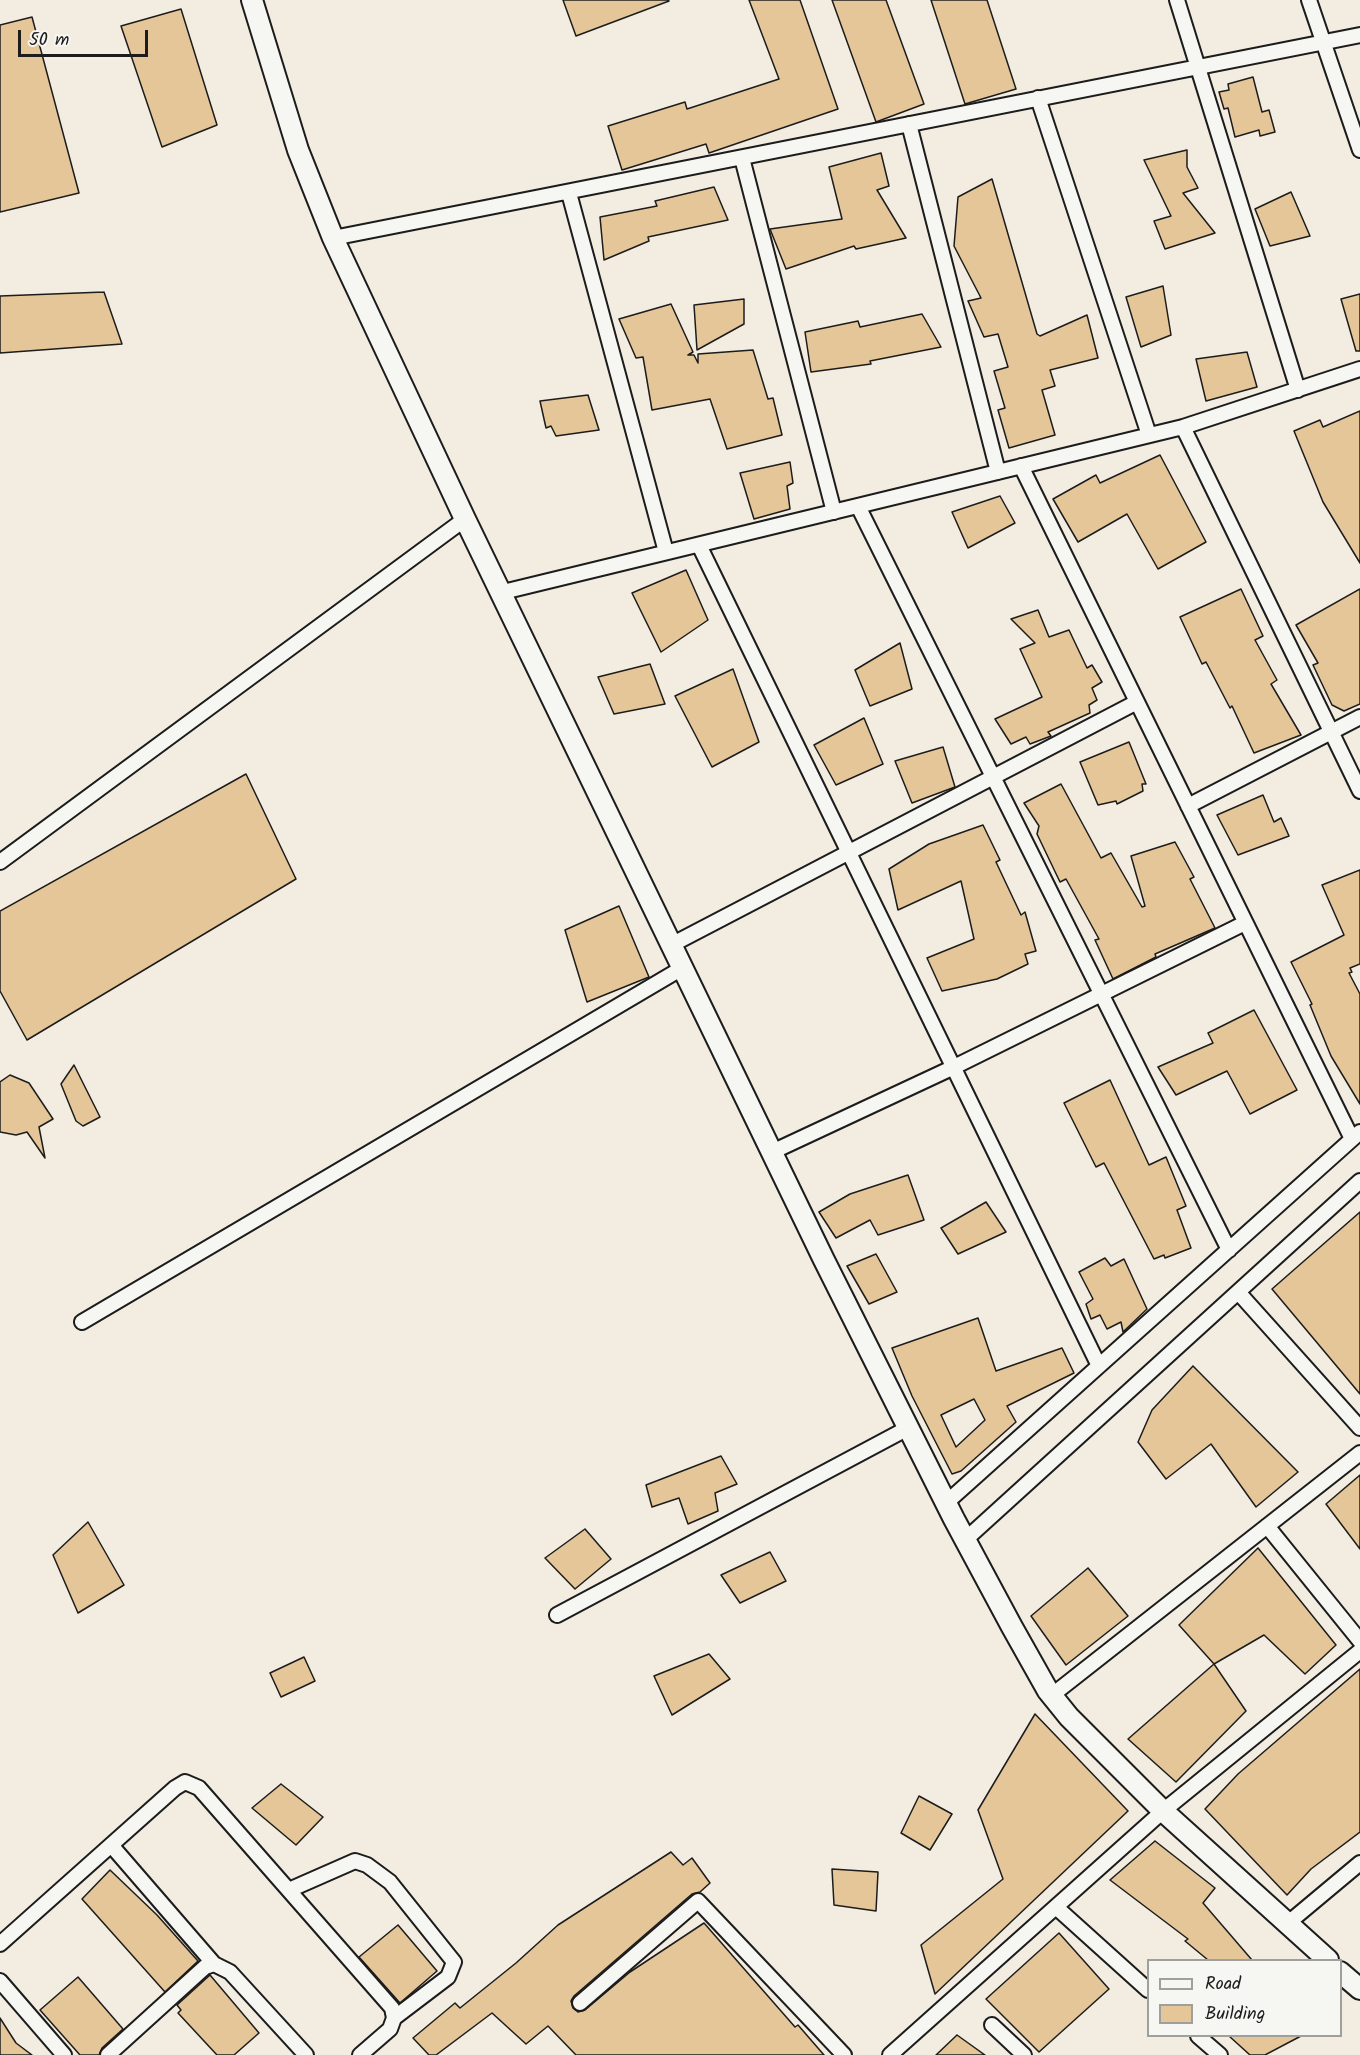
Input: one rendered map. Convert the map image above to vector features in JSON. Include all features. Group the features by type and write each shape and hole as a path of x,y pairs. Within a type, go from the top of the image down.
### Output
{"main road":[{"path":"252,0 298,150 333,238 465,519 503,592 772,1152 965,1540 1051,1696 1069,1717 1163,1811 1327,1959"},
{"path":"1342,1973 1360,1989"}],"street":[{"path":"1177,0 1298,390"},
{"path":"1309,0 1360,150"},
{"path":"333,238 1360,35"},
{"path":"1038,98 1149,435"},
{"path":"909,124 998,472"},
{"path":"742,158 834,512"},
{"path":"569,193 666,552"},
{"path":"503,592 1184,427 1360,369"},
{"path":"1184,427 1360,791"},
{"path":"946,1503 1356,1136 1245,922 1021,466"},
{"path":"858,506 1228,1250"},
{"path":"3,857 465,519"},
{"path":"699,545 1099,1366"},
{"path":"673,944 1137,702"},
{"path":"1188,806 1360,717"},
{"path":"772,1152 954,1067 1245,922"},
{"path":"82,1322 684,968"},
{"path":"965,1540 1360,1182"},
{"path":"1238,1292 1360,1428"},
{"path":"557,1615 908,1428"},
{"path":"1051,1696 1360,1453"},
{"path":"1266,1526 1360,1641"},
{"path":"890,2055 1058,1908 1163,1811 1360,1652"},
{"path":"0,1944 175,1788 185,1782 199,1788 392,2008 394,2018 390,2029 360,2055"},
{"path":"111,1845 214,1964 230,1972 306,2055"},
{"path":"289,1890 355,1861 367,1865 390,1882 454,1962 448,1977 394,2018"},
{"path":"1287,1924 1360,1863"},
{"path":"580,2003 698,1901 844,2055"},
{"path":"1058,1908 1147,1988"},
{"path":"108,2055 205,1967 214,1964"},
{"path":"0,1982 64,2055"},
{"path":"992,2025 1024,2055"},
{"path":"1199,2037 1220,2055"}],"building":[{"path":"563,0 668,0 669,1 576,36"},
{"path":"749,0 800,0 838,109 709,153 706,144 622,170 608,126 685,102 687,109 779,79"},
{"path":"832,0 886,0 924,104 876,122"},
{"path":"931,0 987,0 1016,89 965,104"},
{"path":"181,9 217,125 162,147 121,26"},
{"path":"32,17 79,193 0,212 0,25"},
{"path":"1253,77 1262,112 1269,110 1275,132 1260,136 1259,130 1235,137 1228,108 1224,109 1219,92 1229,90 1228,84"},
{"path":"1187,150 1187,167 1198,188 1183,193 1215,233 1165,249 1154,221 1171,216 1144,160"},
{"path":"881,153 889,186 877,190 906,238 856,249 854,246 786,269 770,229 842,219 829,167"},
{"path":"992,179 1037,334 1040,336 1087,315 1098,358 1050,370 1055,386 1042,390 1055,435 1009,448 998,410 1005,408 994,371 1008,367 998,334 984,337 968,301 981,298 954,246 958,197"},
{"path":"714,187 728,220 648,237 649,241 604,260 600,217 657,206 655,201"},
{"path":"1291,192 1310,236 1270,246 1255,209"},
{"path":"1163,286 1171,335 1141,347 1126,297"},
{"path":"104,292 122,344 0,353 0,296"},
{"path":"1360,294 1360,351 1356,351 1341,299"},
{"path":"744,299 744,324 697,350 694,305"},
{"path":"671,304 693,352 688,355 694,355 698,363 698,354 753,350 768,399 773,398 782,435 727,449 710,399 652,410 643,357 636,358 619,319"},
{"path":"922,314 941,347 870,361 871,364 811,372 805,332 858,321 860,327"},
{"path":"1247,352 1257,387 1206,401 1196,359"},
{"path":"588,395 599,430 556,436 551,426 546,428 540,401"},
{"path":"1360,411 1360,563 1323,502 1294,431 1320,420 1323,427"},
{"path":"1160,455 1206,542 1158,569 1127,514 1078,542 1053,499 1096,475 1100,483"},
{"path":"790,462 793,483 787,486 790,509 754,519 740,473"},
{"path":"1000,496 1015,523 968,548 952,512"},
{"path":"686,570 708,620 661,652 632,593"},
{"path":"1241,589 1263,636 1255,640 1277,680 1271,684 1301,735 1254,753 1232,706 1230,708 1206,662 1202,664 1180,617"},
{"path":"1360,589 1360,704 1344,711 1332,705 1313,665 1318,663 1296,625"},
{"path":"1038,610 1049,637 1069,630 1087,668 1092,665 1102,682 1092,688 1097,700 1089,705 1090,713 1048,732 1051,736 1030,744 1026,737 1011,744 995,719 1042,697 1020,649 1035,643 1011,619"},
{"path":"900,643 912,689 870,706 855,670"},
{"path":"650,664 665,704 614,714 598,677"},
{"path":"733,669 759,742 712,767 675,696"},
{"path":"864,718 883,764 836,785 814,745"},
{"path":"1129,742 1146,784 1142,784 1143,791 1117,804 1116,801 1098,805 1080,762"},
{"path":"943,747 955,787 912,803 895,761"},
{"path":"246,774 296,879 27,1040 0,991 0,911"},
{"path":"1061,784 1101,858 1111,853 1142,907 1145,906 1131,856 1175,842 1194,877 1190,879 1215,928 1155,954 1156,957 1113,979 1095,940 1099,939 1066,879 1060,882 1037,834 1039,826 1024,803"},
{"path":"1263,795 1274,822 1281,818 1289,836 1238,855 1217,815"},
{"path":"983,825 1000,860 996,862 1021,915 1025,912 1036,951 1025,954 1028,964 997,979 942,991 927,958 974,939 961,881 898,910 889,869 929,844"},
{"path":"1360,870 1360,964 1350,968 1352,972 1349,973 1360,994 1360,1104 1331,1056 1310,1005 1312,1004 1291,962 1344,935 1322,885"},
{"path":"619,906 649,977 587,1002 565,930"},
{"path":"1254,1010 1297,1090 1250,1114 1227,1071 1176,1095 1158,1067 1213,1043 1208,1033"},
{"path":"74,1065 100,1117 83,1126 76,1121 61,1084"},
{"path":"10,1075 29,1083 53,1119 39,1127 45,1158 27,1132 16,1135 0,1132 0,1082"},
{"path":"1110,1080 1149,1165 1166,1157 1186,1206 1177,1210 1191,1248 1165,1258 1164,1255 1154,1259 1104,1163 1096,1167 1064,1103"},
{"path":"908,1175 924,1220 878,1235 870,1220 836,1238 819,1212 850,1194"},
{"path":"986,1202 1006,1232 958,1254 941,1228"},
{"path":"1360,1212 1360,1394 1272,1289"},
{"path":"876,1254 897,1292 869,1304 847,1266"},
{"path":"1105,1258 1111,1266 1124,1259 1147,1309 1123,1332 1121,1322 1107,1329 1100,1315 1091,1319 1086,1304 1093,1299 1079,1272"},
{"path":"978,1318 996,1371 1062,1348 1074,1373 1007,1406 1016,1422 961,1471 952,1474 912,1396 892,1348","holes":["974,1399 985,1420 956,1447 941,1415"]},
{"path":"1193,1366 1298,1472 1256,1507 1211,1444 1166,1479 1138,1442 1152,1410"},
{"path":"721,1456 737,1484 715,1493 718,1511 688,1524 679,1498 652,1507 646,1485"},
{"path":"1360,1475 1360,1549 1326,1504"},
{"path":"88,1522 124,1585 78,1613 53,1555"},
{"path":"585,1529 611,1559 575,1589 545,1558"},
{"path":"1258,1548 1336,1645 1305,1674 1264,1635 1214,1664 1179,1625"},
{"path":"770,1552 786,1581 740,1603 721,1575"},
{"path":"1088,1568 1128,1616 1066,1665 1031,1616"},
{"path":"709,1654 730,1679 672,1715 654,1676"},
{"path":"304,1657 315,1681 281,1697 270,1673"},
{"path":"1214,1664 1246,1711 1176,1782 1128,1739"},
{"path":"1360,1669 1360,1832 1311,1869 1287,1895 1205,1809 1238,1774"},
{"path":"1035,1714 1128,1811 935,1994 921,1945 1003,1879 978,1810"},
{"path":"281,1784 323,1817 296,1845 252,1808"},
{"path":"919,1796 952,1814 930,1850 901,1833"},
{"path":"1155,1841 1215,1888 1203,1903 1251,1959 1207,1959 1185,1941 1188,1939 1110,1880"},
{"path":"671,1852 683,1865 692,1858 710,1883 700,1892 692,1894 574,1996 571,2001 573,2008 578,2012 585,2010 630,1972 704,1923 795,2027 798,2025 824,2055 576,2055 548,2026 526,2044 492,2013 436,2055 429,2055 413,2038 455,2003 460,2008 516,1963 558,1925"},
{"path":"832,1869 878,1872 876,1911 834,1905"},
{"path":"110,1870 157,1915 198,1961 165,1992 82,1899"},
{"path":"398,1925 437,1971 400,2003 359,1957"},
{"path":"1059,1933 1109,1989 1039,2052 986,1999"},
{"path":"210,1975 259,2033 234,2055 217,2055 178,2013 181,2010 177,2005"},
{"path":"78,1977 123,2029 102,2048 99,2055 80,2055 40,2010"},
{"path":"0,2018 16,2043 32,2055 0,2055"},
{"path":"957,2035 985,2055 936,2055"},
{"path":"1230,2037 1299,2037 1265,2055 1250,2055"}]}
